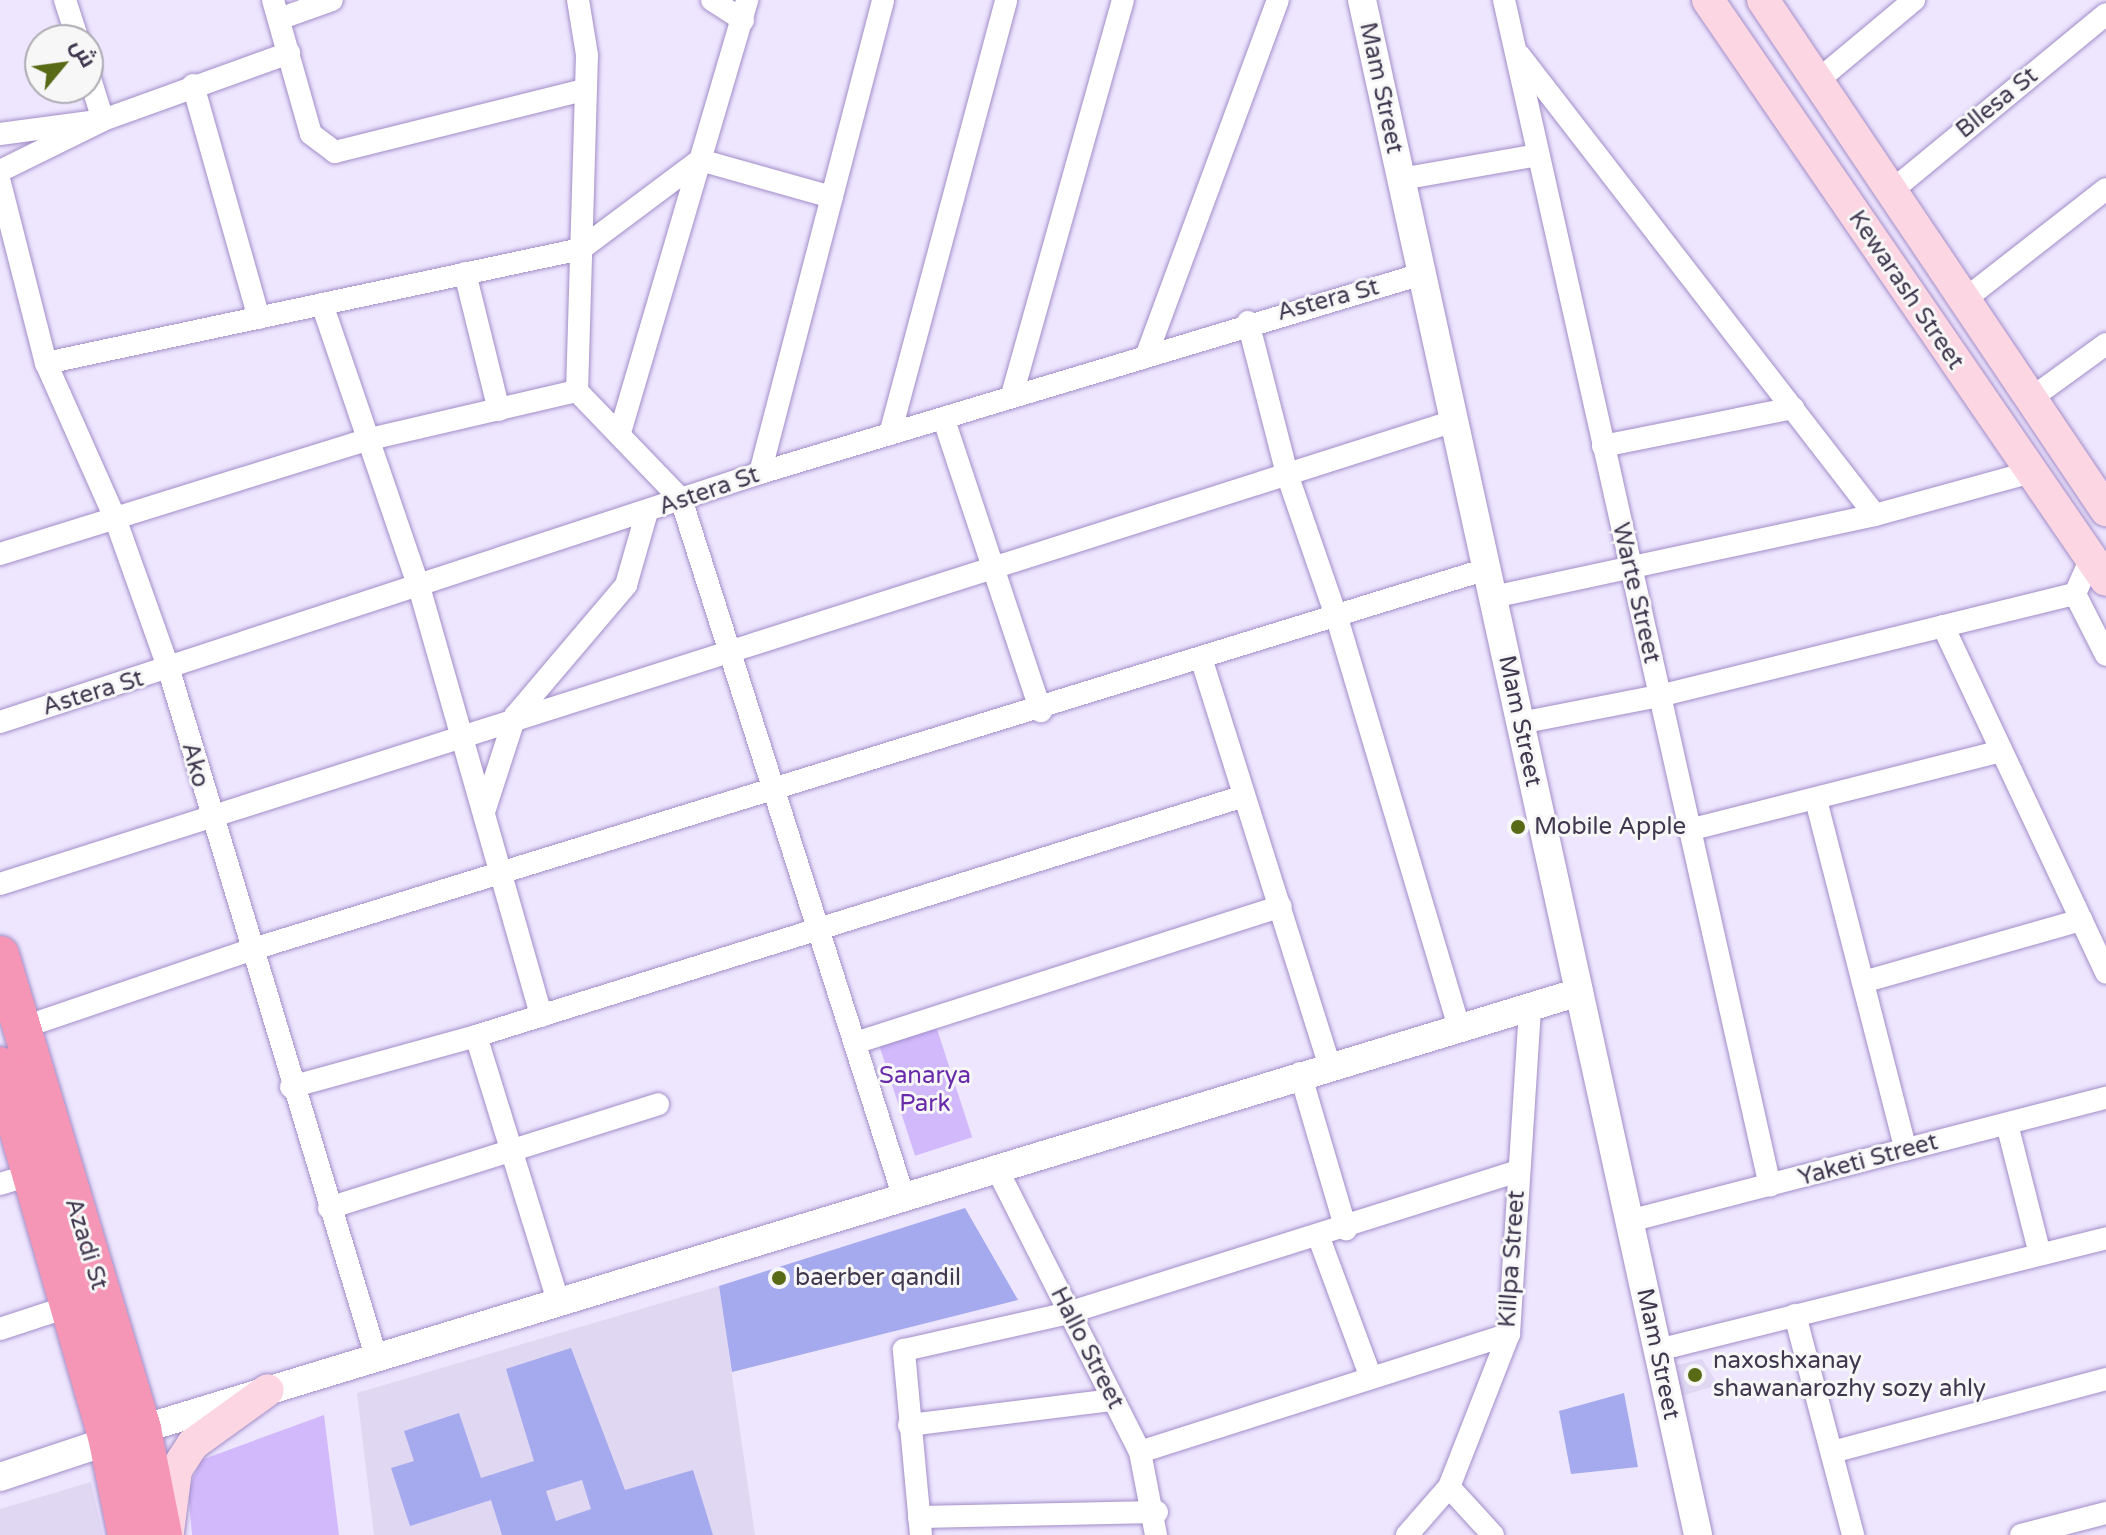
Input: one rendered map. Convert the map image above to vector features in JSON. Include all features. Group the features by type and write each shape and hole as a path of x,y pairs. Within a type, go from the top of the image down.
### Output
{"highway":[{"name":"Azadi St","path":"0,955 125,1435 127,1535"},
{"name":"Azadi St","path":"0,1066 17,1179 165,1535"}],"main road":[{"name":"Kewarash Street","path":"1708,0 2098,569"},
{"name":"Kewarash Street","path":"1775,6 1816,82 2106,510"},
{"path":"1975,393 2010,371"},
{"path":"2052,502 2085,480"},
{"path":"165,1535 176,1470 193,1444 268,1390"}],"street":[{"path":"65,0 73,24"},
{"path":"332,0 276,10 311,134 335,152 583,90"},
{"path":"577,391 583,90 587,55 578,0"},
{"path":"621,429 745,10 712,0"},
{"path":"760,473 883,0"},
{"path":"890,434 1006,0"},
{"path":"1012,395 1123,0"},
{"path":"1147,354 1278,0"},
{"name":"Mam Street","path":"1362,0 1698,1535"},
{"name":"Warte Street","path":"1504,0 1770,1186"},
{"path":"1816,82 1914,0"},
{"name":"Bllesa St","path":"1889,193 2106,14"},
{"path":"1515,48 1875,515"},
{"path":"0,171 103,120 193,85 289,53"},
{"path":"193,85 259,318"},
{"path":"98,104 103,120"},
{"path":"0,134 103,120"},
{"path":"1401,179 1538,155"},
{"path":"700,160 832,197"},
{"path":"46,363 581,249 700,160"},
{"name":"Ako","path":"0,183 46,363 115,518 169,670 208,814 375,1353"},
{"path":"1964,300 2106,189"},
{"path":"465,273 499,410"},
{"name":"Astera St","path":"0,722 420,590 760,473 944,420 1012,395 1248,322 1422,274"},
{"path":"322,304 420,590 505,873 541,1016"},
{"path":"1248,322 1287,474 1337,618 1458,1024"},
{"path":"2029,400 2106,344"},
{"path":"577,391 621,429 681,499 732,649 902,1192"},
{"path":"0,554 370,439 577,391"},
{"path":"1603,446 1793,408"},
{"path":"944,420 1041,711"},
{"path":"0,884 461,731 732,649 1454,421"},
{"path":"1493,597 1875,515 2031,472"},
{"path":"485,809 515,716 626,585 647,512"},
{"path":"21,1028 250,950 1041,711 1487,569"},
{"path":"1520,723 1659,696 2075,594 2098,569"},
{"path":"2075,594 2106,655"},
{"path":"1943,626 2106,973"},
{"path":"1202,661 1329,1065"},
{"path":"1689,830 2001,751"},
{"path":"291,1087 476,1036 816,924 1244,796"},
{"path":"1816,800 1906,1150"},
{"path":"855,1043 1281,906"},
{"path":"1863,982 2081,920"},
{"path":"0,1477 375,1353 558,1301 902,1192 996,1167 1458,1024 1579,992"},
{"name":"Killpa Street","path":"1407,1535 1449,1487 1509,1334 1530,1005"},
{"path":"476,1036 558,1301"},
{"path":"1300,1073 1346,1229"},
{"name":"Yaketi Street","path":"1629,1221 2106,1098"},
{"path":"329,1208 513,1155 658,1104"},
{"path":"2007,1124 2040,1254"},
{"name":"Hallo Street","path":"996,1167 1140,1452 1157,1512 1156,1535"},
{"path":"1157,1512 920,1526 904,1350 1068,1313 1319,1238 1518,1171"},
{"path":"1319,1238 1371,1378"},
{"path":"1658,1350 2106,1238"},
{"path":"0,1329 70,1306"},
{"path":"1795,1315 1853,1535"},
{"path":"1140,1452 1509,1334"},
{"path":"1832,1452 2105,1383"},
{"path":"909,1425 1112,1400"},
{"path":"1449,1487 1493,1535"},
{"path":"1468,1535 1470,1510"},
{"path":"2021,1535 2106,1513"}],"shaded area":[{"path":"719,1286 755,1535 374,1535 357,1393"},
{"name":"naxoshxanay shawanarozhy sozy ahly","path":"1702,1359 1718,1385 1681,1396 1677,1365"},
{"path":"91,1482 103,1535 0,1535 0,1509"}],"green space":[{"name":"Sanarya Park","path":"936,1026 972,1137 915,1156 879,1045"},
{"path":"324,1415 339,1535 192,1535 188,1490 201,1460"}],"building":[{"path":"965,1208 1018,1300 732,1372 719,1286"},
{"path":"571,1348 625,1490 693,1470 713,1535 502,1535 491,1500 410,1526 391,1468 414,1461 404,1431 459,1413 481,1478 534,1461 506,1369","holes":["582,1480 591,1509 556,1521 546,1491"]},
{"path":"1624,1393 1638,1467 1571,1474 1559,1411"}],"place":[{"name":"Mobile Apple","path":"1518,827"},
{"name":"baerber qandil","path":"779,1278"},
{"name":"naxoshxanay shawanarozhy sozy ahly","path":"1695,1375"}]}
